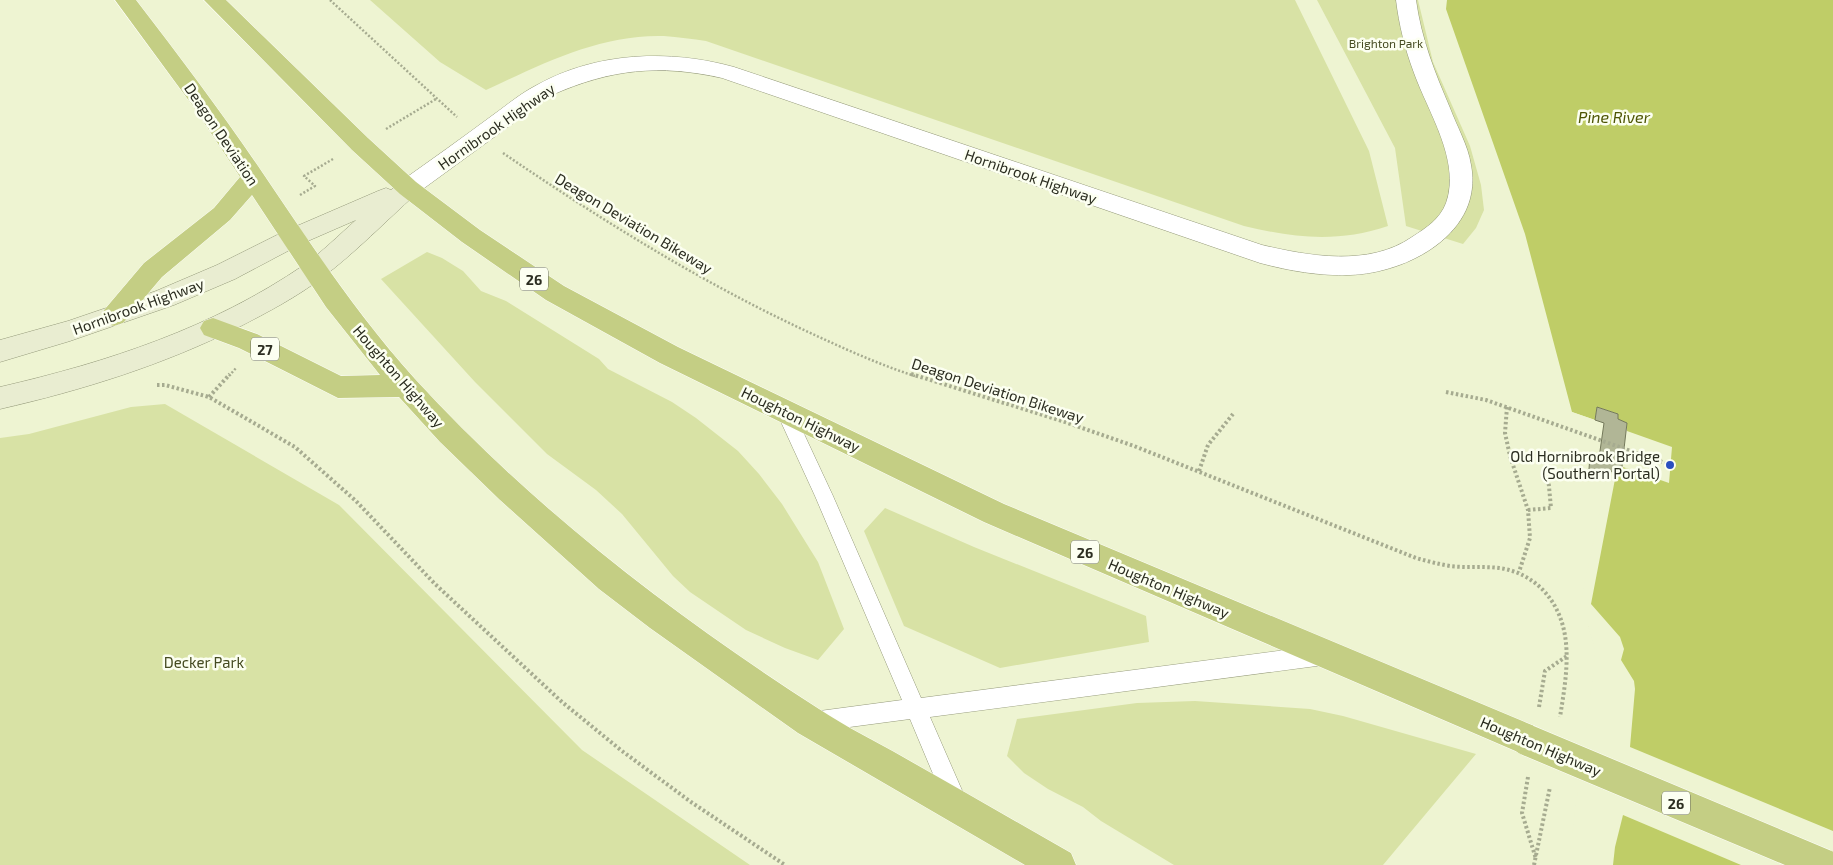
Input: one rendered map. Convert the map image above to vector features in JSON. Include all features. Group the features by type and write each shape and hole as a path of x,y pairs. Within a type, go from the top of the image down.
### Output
{"highway":[{"name":"Deagon Deviation","path":"125,0 203,104 315,270"},
{"name":"26","path":"214,0 360,144 408,188"},
{"path":"114,316 152,270 222,214 252,177"},
{"name":"Houghton Highway","path":"408,188 471,236 555,293 669,355 994,513 1825,865"},
{"name":"Houghton Highway","path":"315,270 361,333 405,386 450,434 510,492 610,579 661,618 809,722 1059,865"},
{"name":"27","path":"213,328 248,341 338,387 405,386"}],"main road":[{"name":"Hornibrook Highway","path":"0,351 70,332 166,298 226,272 292,238 408,188"},
{"name":"Hornibrook Highway","path":"0,398 108,370 189,340 270,300 315,270 408,188"}],"street":[{"name":"Hornibrook Highway","path":"408,188 544,90 565,80 611,66 638,62 683,62 726,72 1260,254 1319,266 1346,266 1375,262 1406,254 1426,242 1443,227 1454,213 1462,186 1460,164 1453,140 1422,70 1408,22 1406,0"}],"lane":[{"path":"785,411 959,809"},
{"path":"809,722 1327,655"}],"path":[{"path":"330,0 454,115"},
{"path":"419,110 436,100"},
{"name":"Deagon Deviation Bikeway","path":"502,152 555,190 646,246 736,297 823,339 885,366 1099,433 1434,563 1453,566 1502,567 1519,572"},
{"path":"301,194 315,186 304,176 320,167"},
{"path":"209,397 238,366"},
{"path":"151,385 165,385 209,397 295,447 356,501 435,584 562,702 622,751 691,802 785,865"},
{"path":"1446,392 1486,400 1665,463"},
{"path":"1507,407 1505,433 1510,456 1528,510 1530,538 1519,572 1540,587 1553,605 1566,630 1567,656"},
{"path":"1199,471 1208,446 1233,414"},
{"path":"1528,510 1551,508 1548,476"},
{"path":"1534,865 1536,859"}],"green space":[{"path":"370,0 1295,0 1369,151 1388,226 1351,235 1316,237 1299,236 1244,226 706,41 664,36 640,37 594,45 528,70 486,90 440,62"},
{"name":"Brighton Park","path":"1317,0 1418,0 1433,62 1470,146 1481,185 1484,210 1476,228 1463,244 1406,226 1395,148"},
{"path":"427,252 442,258 463,271 481,291 506,301 599,359 608,369 672,402 738,451 782,504 818,562 844,629 818,660 785,648 746,630 690,592 673,576 622,514 596,490 547,454 475,382 381,279"},
{"name":"Decker Park","path":"165,404 339,505 582,750 750,865 0,865 0,438 29,434 131,407"},
{"path":"885,508 974,547 1146,616 1149,642 1000,668 904,626 864,531"},
{"path":"1195,701 1310,709 1343,716 1476,754 1383,865 1174,865 1101,821 1083,807 1048,789 1024,773 1007,756 1017,719 1137,703"}],"water":[{"name":"Pine River","path":"1447,0 1833,0 1833,865 1571,865 1596,674 1596,643 1582,611 1627,423 1595,420 1572,412 1525,234 1446,9"}],"pier":[{"path":"1597,407 1618,414 1618,420 1627,423 1627,431 1672,447 1669,483 1623,467 1621,475 1616,474 1591,604 1620,637 1624,649 1621,660 1634,681 1630,747 1833,831 1833,865 1741,865 1623,815 1615,847 1613,865 1568,865 1595,660 1594,644 1588,626 1579,611 1607,476 1625,425 1596,422 1571,414 1569,411 1595,420"}],"building":[{"path":"1597,407 1618,414 1618,419 1627,423 1621,475 1611,471 1610,477 1589,469 1590,455 1599,458 1604,423 1595,420"}],"place":[{"name":"Old Hornibrook Bridge (Southern Portal)","path":"1670,465"}]}
